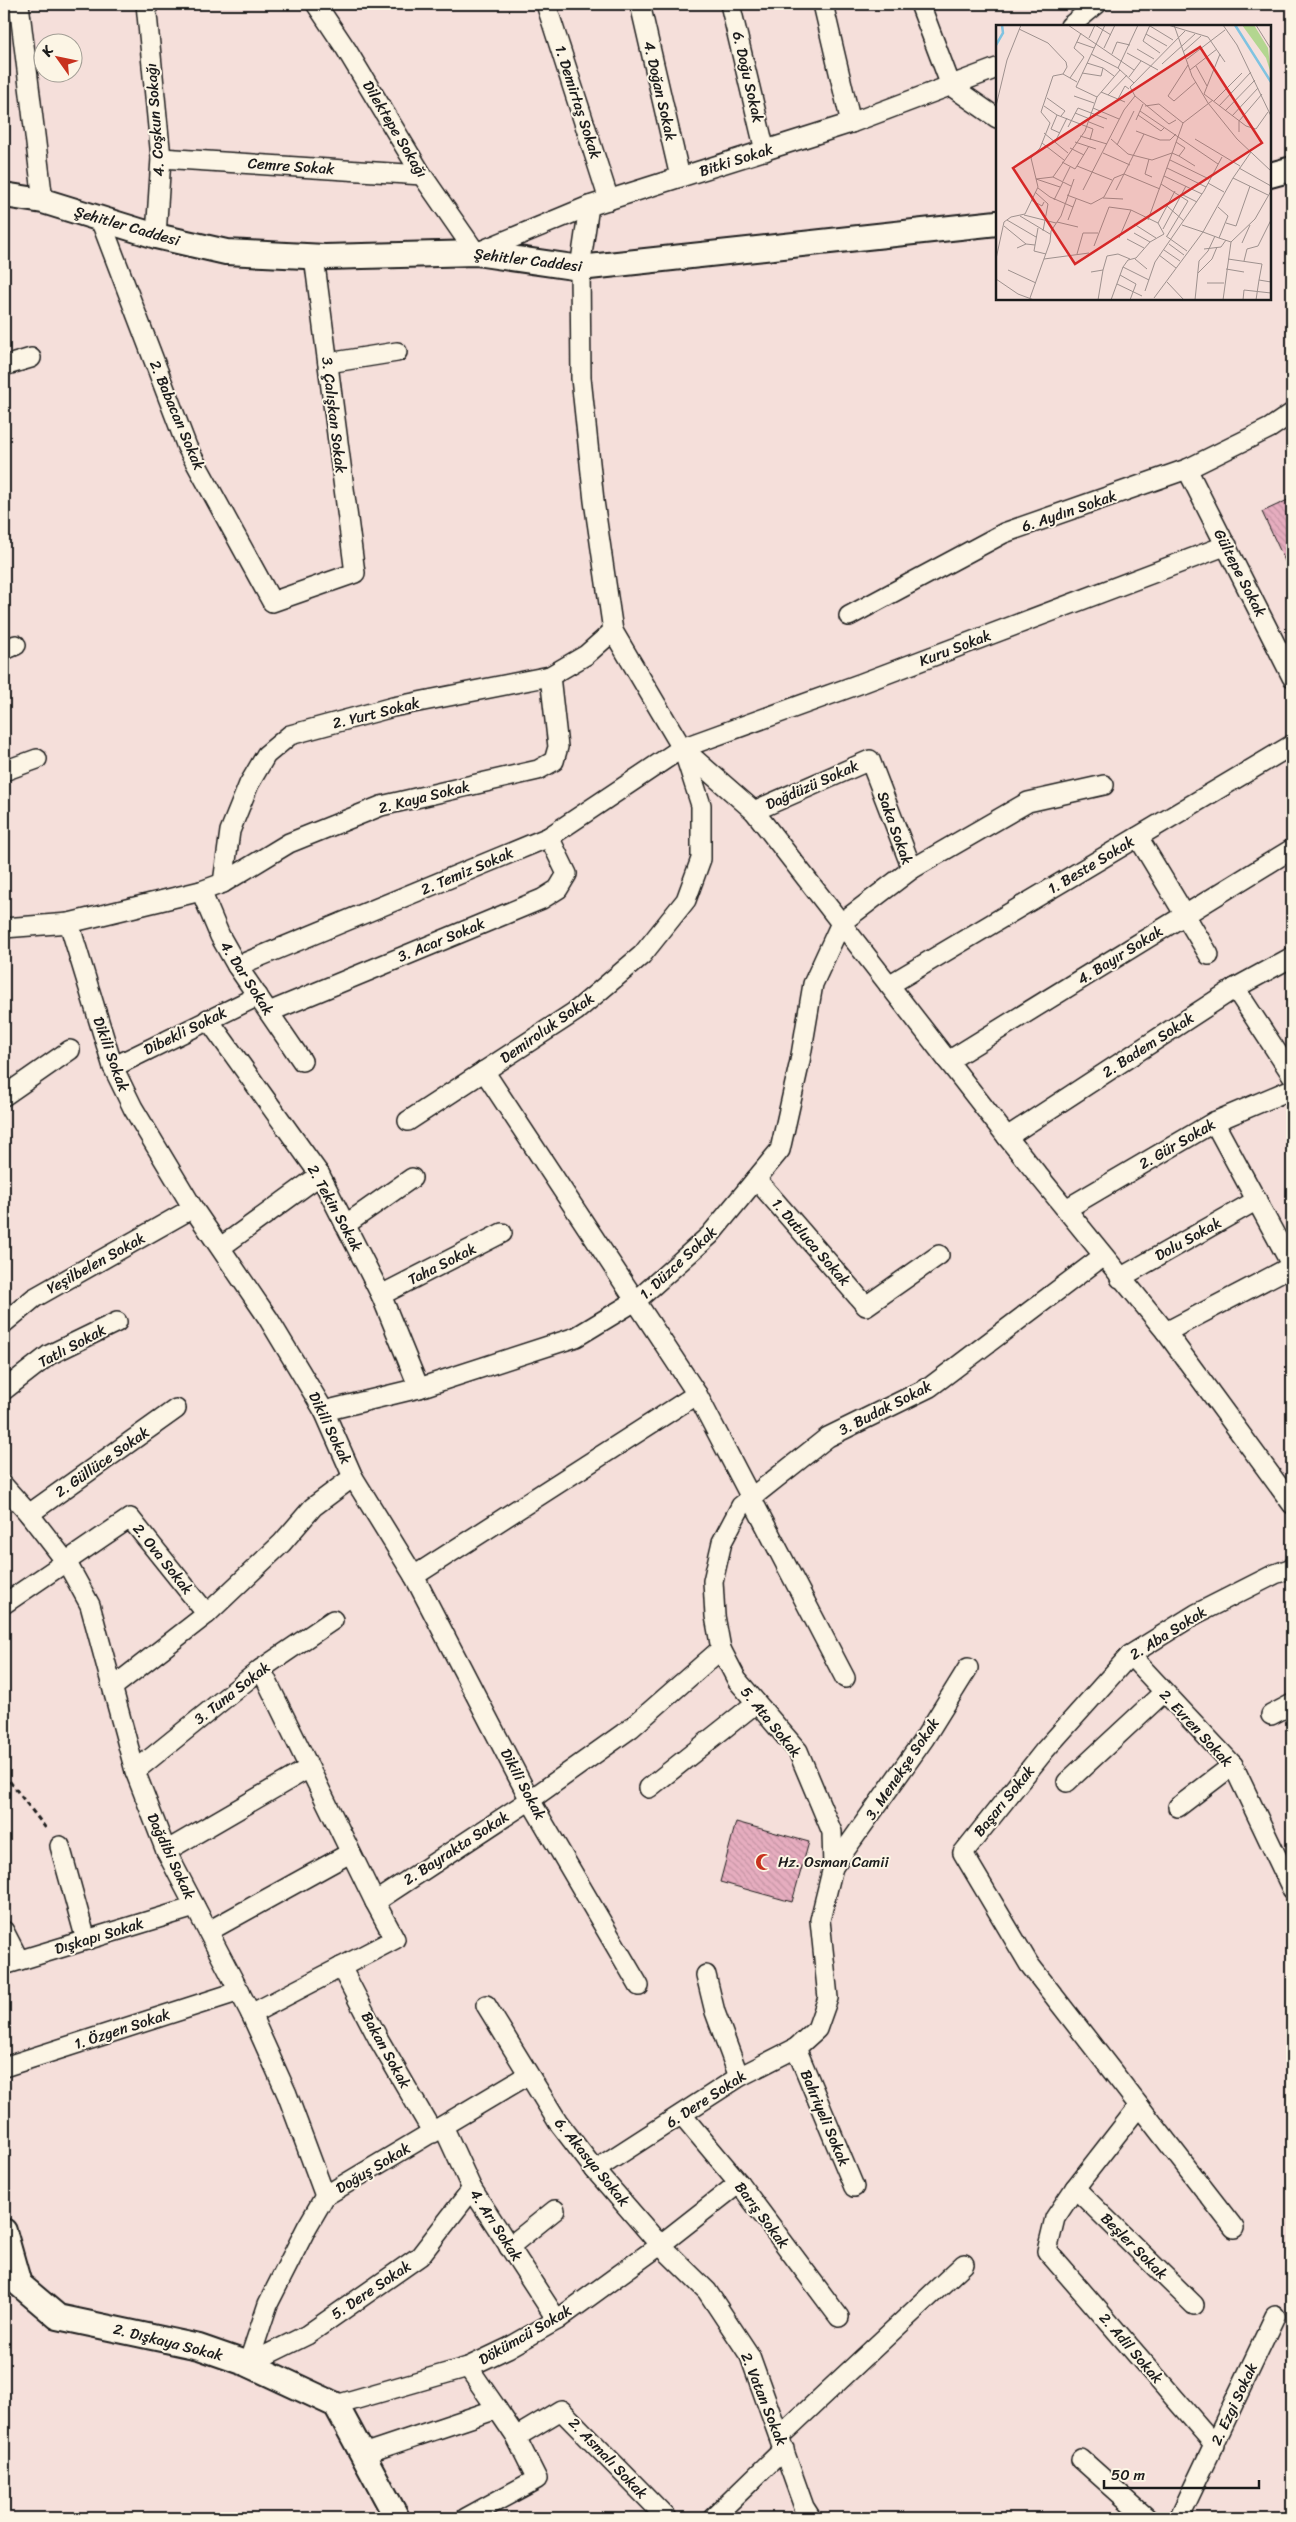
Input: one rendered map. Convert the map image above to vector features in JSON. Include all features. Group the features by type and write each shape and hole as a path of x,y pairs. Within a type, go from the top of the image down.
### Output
{"street":[{"path":"19,4 43,201"},
{"name":"4. Coşkun Sokağı","path":"146,4 161,158 156,236"},
{"name":"Dilektepe Sokağı","path":"316,4 346,49 422,175 476,253"},
{"name":"1. Demirtaş Sokak","path":"546,4 609,200"},
{"name":"4. Doğan Sokak","path":"640,4 680,177"},
{"name":"6. Doğu Sokak","path":"730,4 765,151"},
{"path":"823,4 851,123"},
{"path":"920,4 950,86 996,117"},
{"path":"1071,25 1097,4"},
{"name":"Bitki Sokak","path":"476,253 589,206 851,123 996,68"},
{"name":"Cemre Sokak","path":"161,158 422,175"},
{"path":"1271,175 1292,169"},
{"name":"Şehitler Caddesi","path":"4,195 43,201 156,236 226,252 314,257 476,253 580,268 996,224"},
{"path":"589,206 580,268 581,378 594,501 613,631 682,748 754,811 1007,1137 1120,1278 1166,1332 1292,1504"},
{"name":"2. Babacan Sokak","path":"100,219 187,447 272,602 355,573"},
{"name":"3. Çalışkan Sokak","path":"314,257 355,573"},
{"path":"328,363 397,352"},
{"path":"4,366 31,358"},
{"name":"6. Aydın Sokak","path":"849,616 1004,533 1187,470 1270,428 1292,413"},
{"name":"Gültepe Sokak","path":"1187,470 1227,545 1292,677"},
{"name":"Kuru Sokak","path":"682,748 862,683 1227,545"},
{"name":"2. Yurt Sokak","path":"222,884 230,831 249,784 266,756 290,736 394,707 550,676 586,655 613,631"},
{"name":"2. Kaya Sokak","path":"222,884 289,843 381,806 538,770 554,761 558,747 550,676"},
{"name":"1. Beste Sokak","path":"889,985 1292,745"},
{"name":"2. Temiz Sokak","path":"237,966 549,836 682,748"},
{"name":"Demiroluk Sokak","path":"408,1121 576,1011 642,955 686,900 702,858 701,805 682,748"},
{"path":"4,771 38,759"},
{"name":"Dağdüzü Sokak","path":"754,811 870,760"},
{"name":"Saka Sokak","path":"841,923 912,869 870,760"},
{"path":"912,869 1028,802 1104,785"},
{"name":"3. Acar Sokak","path":"269,1012 542,899 558,889 567,874 549,836"},
{"path":"1138,837 1209,955"},
{"name":"4. Bayır Sokak","path":"948,1061 1292,849"},
{"path":"4,928 69,923 222,884"},
{"name":"4. Dar Sokak","path":"200,891 220,936 237,966 302,1061"},
{"name":"Dikili Sokak","path":"69,923 113,1067 133,1108 193,1208 221,1247 324,1411 353,1477 414,1576 530,1800 639,1986"},
{"name":"1. Düzce Sokak","path":"324,1411 419,1388 576,1337 637,1300 710,1235 780,1150 800,1061 813,984 841,923"},
{"name":"2. Badem Sokak","path":"1007,1137 1235,988 1292,957"},
{"path":"1235,988 1292,1075"},
{"name":"Dibekli Sokak","path":"113,1067 258,996"},
{"name":"2. Tekin Sokak","path":"208,1019 320,1175 382,1295 419,1388"},
{"path":"4,1096 70,1050"},
{"path":"484,1071 637,1300 697,1394 746,1502 846,1678"},
{"name":"2. Gür Sokak","path":"1066,1209 1214,1122 1292,1089"},
{"path":"1166,1332 1292,1266 1214,1122"},
{"path":"221,1247 320,1175"},
{"path":"345,1224 412,1178"},
{"name":"1. Dutluca Sokak","path":"756,1179 866,1306 939,1255"},
{"name":"Dolu Sokak","path":"1120,1278 1257,1200"},
{"name":"Yeşilbelen Sokak","path":"4,1322 34,1298 193,1208"},
{"name":"Taha Sokak","path":"382,1295 502,1234"},
{"name":"3. Budak Sokak","path":"746,1502 828,1437 930,1387 1103,1256"},
{"name":"Tatlı Sokak","path":"4,1390 49,1355 117,1322"},
{"path":"414,1576 697,1394"},
{"name":"2. Güllüce Sokak","path":"29,1514 176,1409"},
{"path":"113,1688 207,1614 282,1543 313,1507 353,1477"},
{"name":"Dağdibi Sokak","path":"5,1489 29,1514 67,1563 90,1605 136,1771 166,1851 251,2014 287,2094 325,2196"},
{"name":"5. Ata Sokak","path":"746,1502 722,1542 713,1580 715,1616 721,1649 737,1680 798,1751 832,1832 833,1868 820,1920 828,1998 818,2030"},
{"name":"2. Ova Sokak","path":"67,1563 130,1518 207,1614"},
{"path":"4,1604 67,1563"},
{"name":"2. Aba Sokak","path":"1045,1750 1130,1655 1196,1614 1275,1574 1292,1568"},
{"name":"3. Tuna Sokak","path":"136,1771 261,1669 333,1620"},
{"name":"2. Bayrakta Sokak","path":"375,1902 530,1800 631,1728 721,1649"},
{"name":"2. Evren Sokak","path":"1130,1655 1163,1693 1233,1765 1292,1889"},
{"name":"3. Menekşe Sokak","path":"833,1868 924,1739 968,1668"},
{"path":"251,2014 395,1939 350,1853 261,1669"},
{"path":"1067,1782 1163,1693"},
{"path":"649,1788 756,1703"},
{"path":"1271,1716 1292,1704"},
{"name":"Başarı Sokak","path":"1045,1750 963,1853 1029,1964 1139,2106"},
{"path":"1178,1807 1233,1765"},
{"path":"166,1851 309,1768"},
{"path":"60,1846 86,1940"},
{"path":"209,1931 350,1853"},
{"name":"Dışkapı Sokak","path":"12,1962 195,1907"},
{"path":"4,1931 12,1962"},
{"name":"Bakan Sokak","path":"341,1967 379,2040 438,2129"},
{"path":"706,1976 715,2012 739,2077"},
{"name":"1. Özgen Sokak","path":"4,2067 240,1991"},
{"name":"6. Akasya Sokak","path":"486,2005 558,2122 595,2170 660,2245"},
{"name":"6. Dere Sokak","path":"595,2170 739,2077 796,2048 818,2030"},
{"name":"Bahriyeli Sokak","path":"796,2048 854,2187"},
{"name":"Doğuş Sokak","path":"248,2364 268,2304 325,2196 528,2075"},
{"path":"1075,2188 1139,2106 1234,2228"},
{"name":"Barış Sokak","path":"682,2115 739,2183 839,2317"},
{"name":"4. Arı Sokak","path":"438,2129 472,2189 556,2320"},
{"name":"Dökümcü Sokak","path":"336,2405 468,2367 556,2320 660,2245 739,2183"},
{"name":"2. Adil Sokak","path":"1075,2188 1055,2218 1047,2251 1215,2445"},
{"name":"Beşler Sokak","path":"1075,2188 1194,2305"},
{"name":"5. Dere Sokak","path":"248,2364 306,2334 420,2256 472,2189"},
{"path":"509,2247 555,2210"},
{"name":"2. Dışkaya Sokak","path":"4,2231 19,2284 58,2317 199,2347 248,2364 336,2405"},
{"name":"2. Vatan Sokak","path":"660,2245 707,2291 750,2356 804,2507 811,2518"},
{"path":"713,2518 782,2442 964,2264"},
{"name":"2. Ezgi Sokak","path":"1179,2518 1275,2316"},
{"path":"466,2518 537,2479 516,2437 468,2367"},
{"path":"336,2405 397,2518"},
{"path":"362,2454 496,2409"},
{"name":"2. Asmalı Sokak","path":"516,2437 561,2410 667,2518"},
{"path":"1081,2459 1147,2518"}],"path":[{"path":"4,1774 60,1846"}],"building":[{"path":"1292,498 1292,576 1262,512"},
{"name":"Hz. Osman Camii","path":"736,1822 809,1842 792,1902 720,1882"}],"place":[{"name":"Hz. Osman Camii","path":"764,1862"}]}
